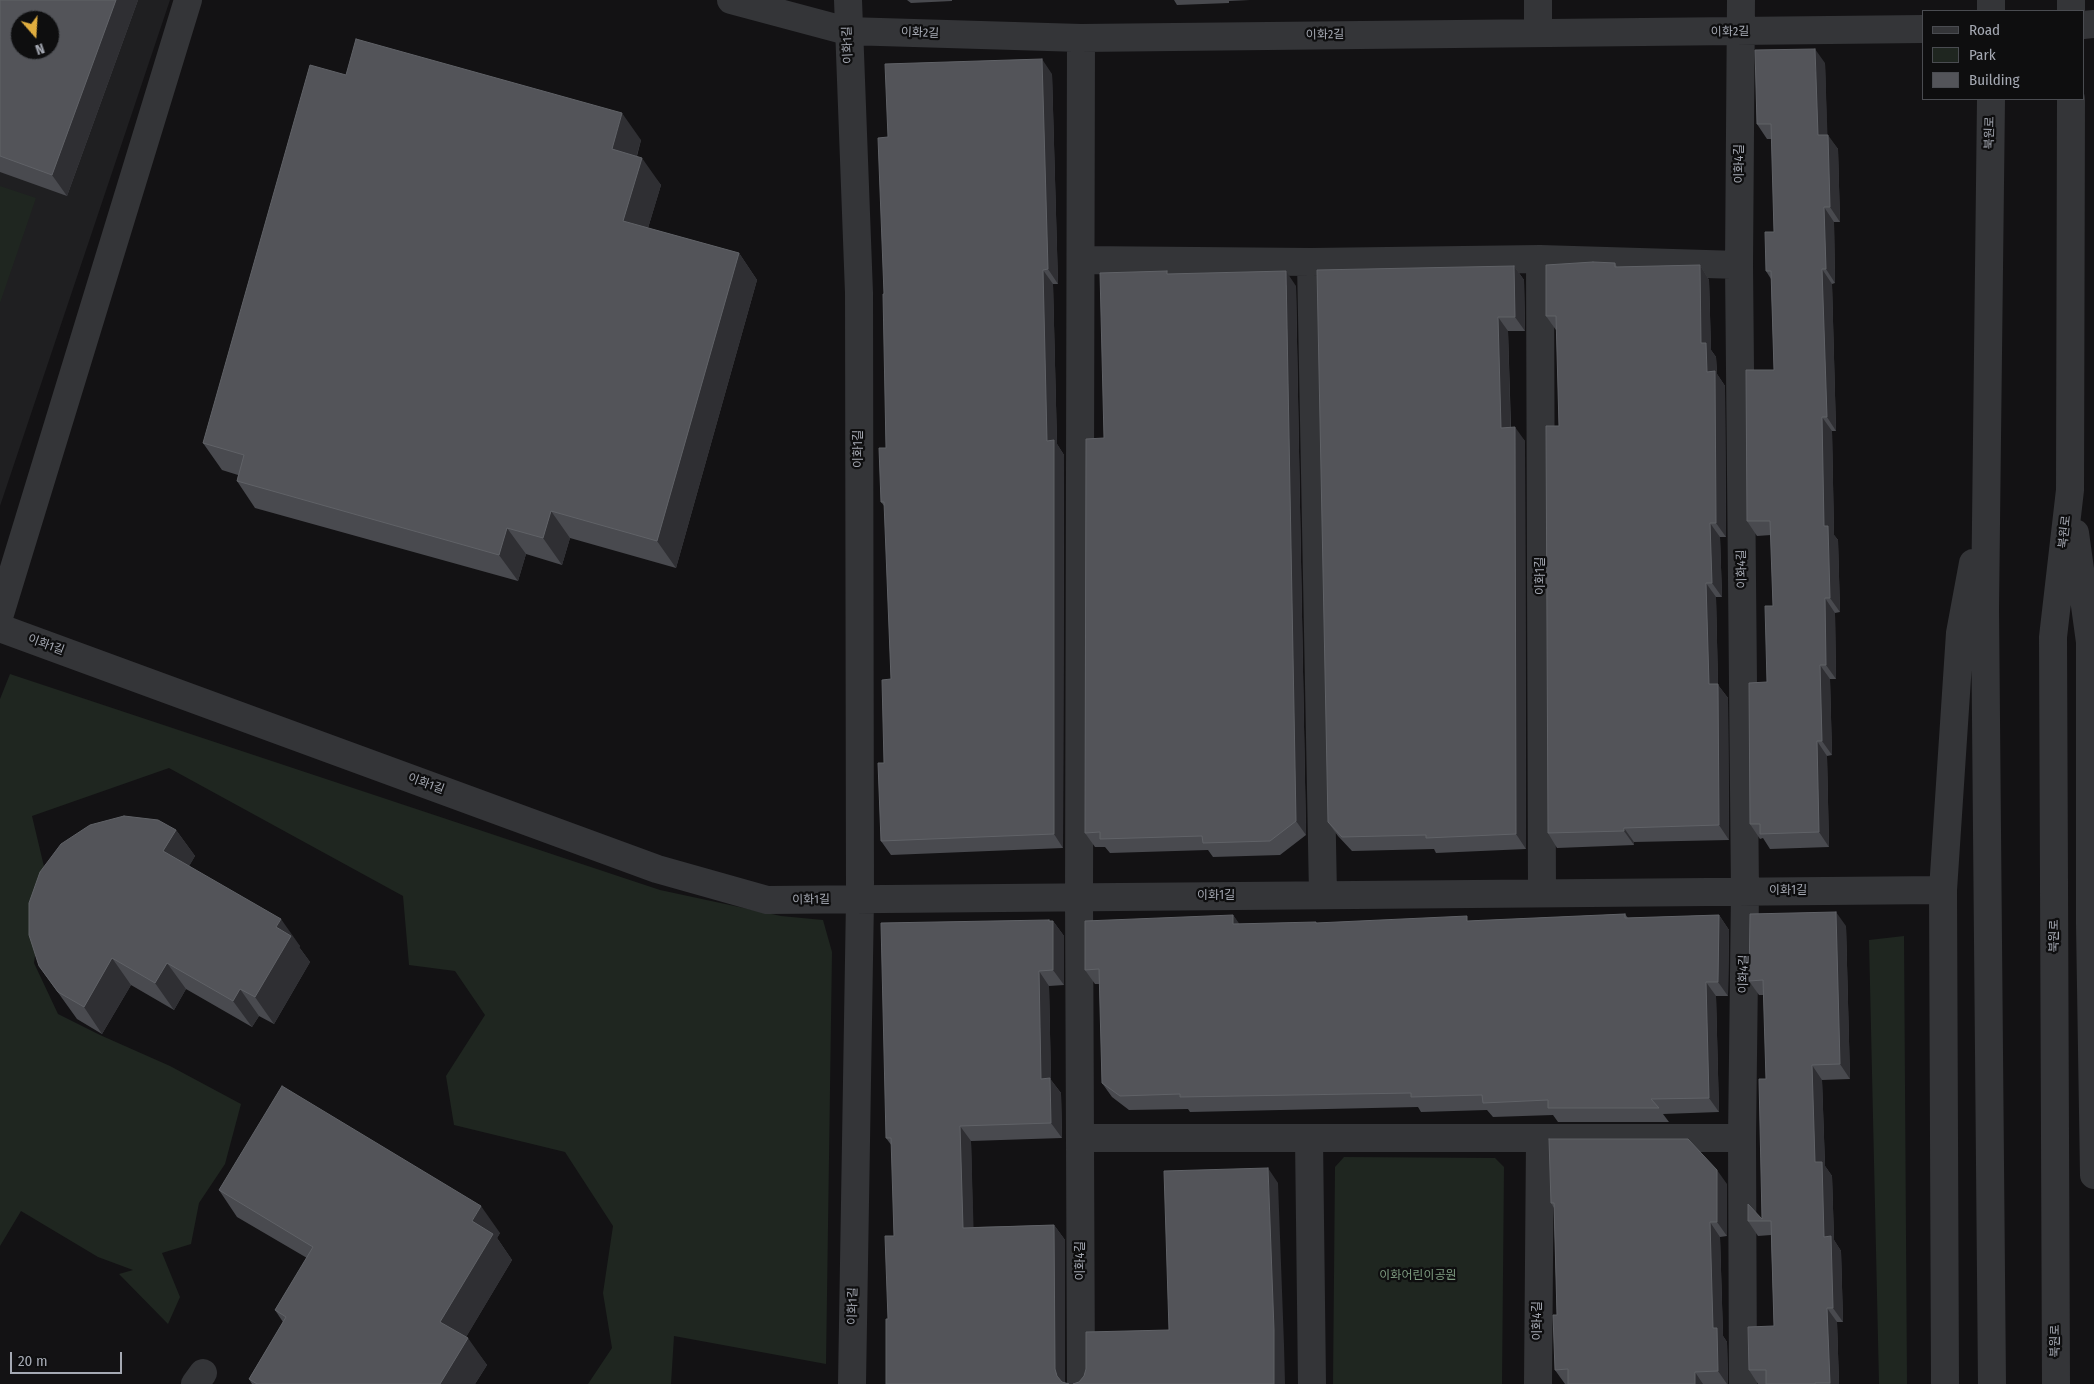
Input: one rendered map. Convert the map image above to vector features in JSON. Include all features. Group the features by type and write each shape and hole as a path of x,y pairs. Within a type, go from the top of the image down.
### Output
{"street":[{"path":"0,614 188,0"},
{"name":"이화2길","path":"731,0 847,31 1081,38 1922,29"},
{"name":"이화1길","path":"848,0 847,31 858,292 860,899 852,1384"},
{"path":"1538,0 1538,33"},
{"name":"이화4길","path":"1741,0 1739,266 1745,892 1742,1138 1743,1384"},
{"path":"1079,897 1081,38"},
{"name":"북원로","path":"1991,100 1986,498 1992,1384"},
{"name":"북원로","path":"2056,1384 2054,637 2070,490 2071,100"},
{"path":"1080,260 1311,262 1540,259 1739,266"},
{"name":"이화1길","path":"1540,259 1542,893"},
{"path":"1311,262 1323,895"},
{"name":"북원로","path":"2070,490 2090,642 2094,1175"},
{"name":"북원로","path":"1945,1384 1943,890 1960,633 1986,498"},
{"name":"이화1길","path":"0,628 657,869 767,900 1943,890"},
{"name":"이화4길","path":"1079,897 1081,1384"},
{"path":"1080,1138 1742,1138"},
{"path":"1309,1138 1312,1384"},
{"name":"이화4길","path":"1538,1384 1540,1138"}],"shaded area":[{"path":"0,0 170,0 0,506"}],"green space":[{"path":"0,186 36,198 0,303"},
{"path":"10,674 660,890 781,916 823,920 832,952 826,1364 674,1336 671,1384 588,1384 612,1348 603,1293 613,1226 565,1152 454,1125 446,1076 485,1015 455,971 409,965 403,896 169,768 32,816 46,875 34,963 58,1014 170,1066 241,1104 225,1164 199,1203 191,1244 162,1253 180,1297 168,1324 119,1274 133,1270 98,1257 21,1211 0,1246 0,699"},
{"path":"1904,936 1907,1384 1879,1384 1869,940"},
{"name":"이화어린이공원","path":"1344,1157 1495,1158 1504,1167 1502,1384 1333,1384 1335,1167"}],"building":[{"path":"0,0 116,0 52,175 0,156"},
{"path":"356,39 622,113 612,149 642,158 623,221 739,253 657,541 551,511 543,538 507,528 499,555 237,481 244,455 203,443 310,65 346,75"},
{"path":"1815,49 1818,135 1828,135 1830,207 1824,207 1826,269 1822,269 1827,417 1822,417 1824,526 1828,526 1830,598 1825,598 1826,665 1820,665 1822,741 1817,741 1819,832 1760,834 1760,824 1750,824 1749,683 1767,682 1765,606 1773,606 1770,521 1747,521 1746,370 1774,370 1771,271 1766,271 1765,232 1774,232 1771,124 1757,124 1755,50"},
{"path":"1042,59 1048,269 1043,270 1047,441 1054,440 1054,834 881,841 878,763 884,763 882,680 891,679 884,502 881,502 879,448 886,448 884,294 878,138 888,137 885,64"},
{"path":"1593,262 1615,263 1615,267 1700,265 1701,343 1706,343 1707,372 1715,371 1716,523 1710,523 1712,583 1706,583 1709,684 1718,684 1719,825 1624,828 1624,831 1548,833 1546,426 1559,426 1556,316 1546,316 1546,265"},
{"path":"1514,266 1515,317 1498,317 1501,428 1515,427 1516,834 1426,838 1426,835 1342,837 1328,822 1317,270"},
{"path":"1167,271 1167,274 1286,271 1296,821 1270,841 1203,843 1202,836 1100,839 1100,832 1085,833 1086,439 1104,438 1100,273"},
{"path":"124,816 158,820 176,830 163,851 281,919 276,927 291,936 255,997 240,989 233,1001 167,963 155,983 112,958 84,1007 58,992 39,966 29,935 29,903 40,872 61,844 90,825"},
{"path":"1836,912 1840,1064 1812,1065 1815,1162 1822,1162 1824,1237 1831,1236 1833,1308 1827,1308 1830,1383 1766,1384 1766,1370 1749,1370 1748,1327 1774,1326 1771,1221 1748,1221 1748,1204 1762,1219 1759,1079 1766,1079 1763,980 1749,981 1750,914"},
{"path":"1625,914 1625,918 1719,915 1718,982 1706,982 1709,1098 1651,1099 1659,1108 1548,1108 1548,1100 1483,1103 1482,1095 1411,1097 1411,1093 1180,1097 1180,1094 1120,1096 1102,1083 1099,969 1085,970 1085,921 1233,915 1233,924 1316,923 1467,916 1467,921"},
{"path":"1053,921 1053,970 1039,971 1041,1079 1050,1078 1051,1123 960,1126 963,1228 1054,1225 1055,1369 1057,1376 1062,1382 1069,1384 886,1384 886,1319 888,1319 885,1236 894,1236 891,1138 886,1138 881,923"},
{"path":"282,1086 481,1206 472,1221 493,1234 440,1322 468,1338 440,1384 257,1384 249,1379 286,1317 275,1310 313,1247 219,1190"},
{"path":"1549,1139 1688,1139 1717,1170 1717,1222 1710,1222 1713,1328 1717,1328 1718,1371 1695,1372 1695,1384 1568,1384 1568,1369 1555,1370 1553,1315 1557,1315 1554,1203 1551,1203"},
{"path":"1268,1168 1274,1384 1073,1384 1079,1382 1084,1376 1086,1369 1086,1332 1169,1330 1164,1171"}]}
